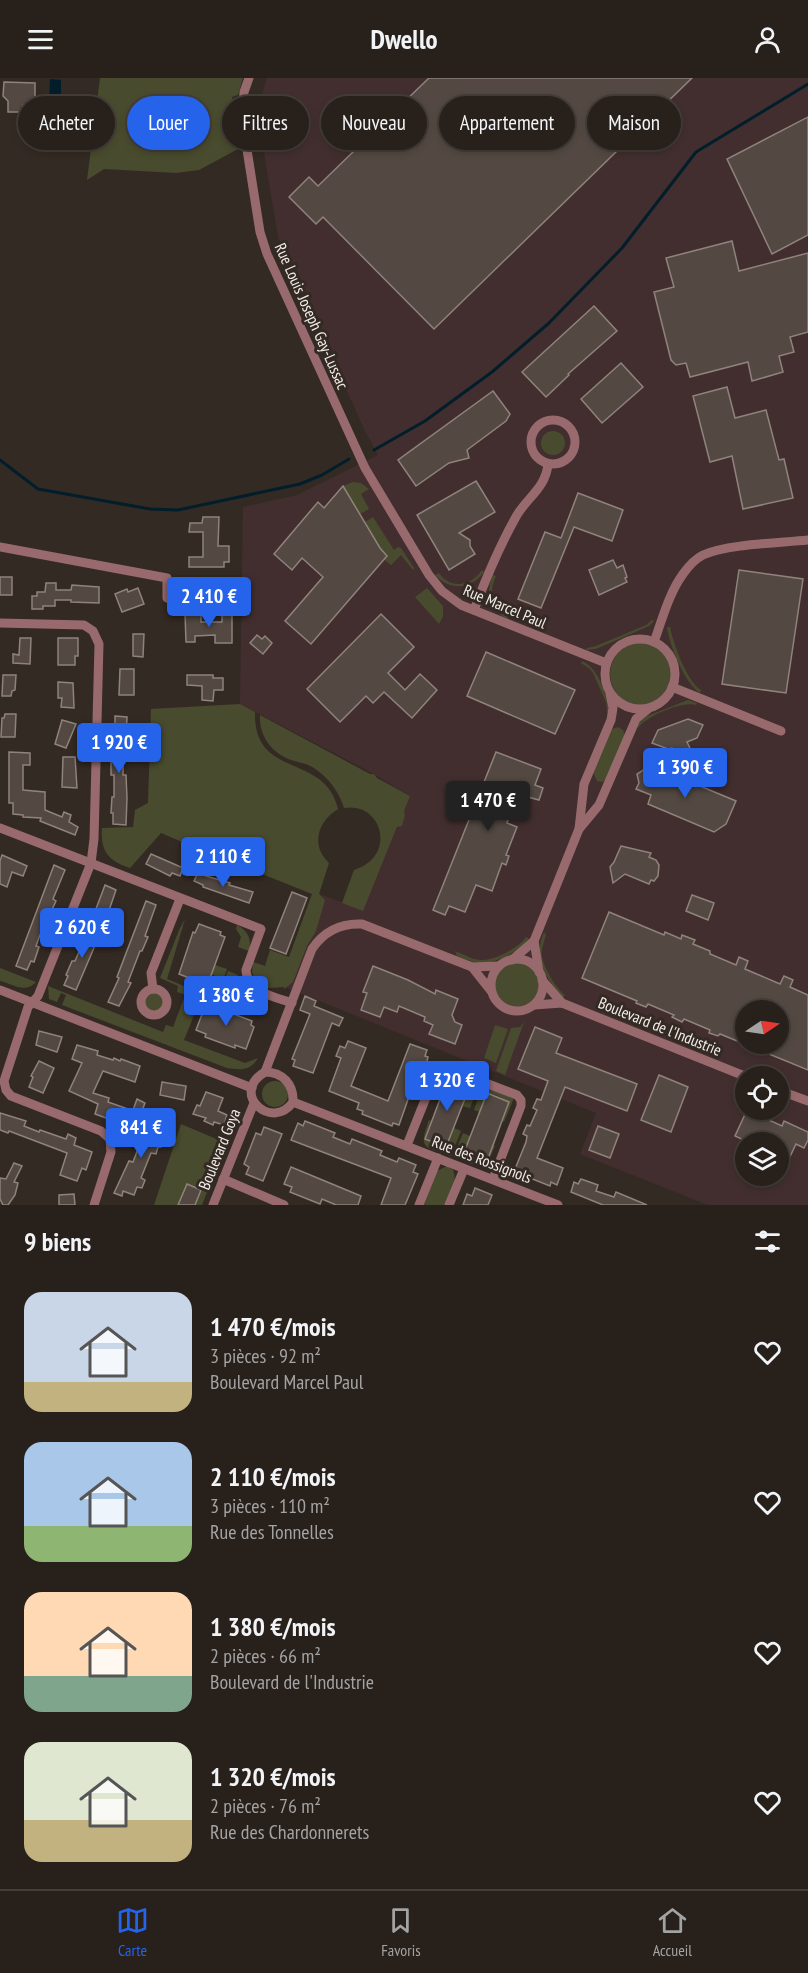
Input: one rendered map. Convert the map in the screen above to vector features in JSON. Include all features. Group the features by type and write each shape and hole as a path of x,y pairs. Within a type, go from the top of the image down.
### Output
{"street":[{"name":"Rue Louis Joseph Gay-Lussac","path":"249,78 244,92 242,118 263,243 358,456"},
{"path":"558,421 570,429 575,443 569,457 556,464 548,464 536,456 531,441 537,427 543,422 558,421"},
{"name":"Rue Marcel Paul","path":"358,456 435,584 452,600 606,663"},
{"path":"474,610 485,580 517,517 524,505 542,485 548,464"},
{"path":"654,642 676,585 683,573 703,555 722,549 808,540"},
{"path":"0,547 167,578 167,598"},
{"path":"0,623 84,625 93,631 98,640 94,839 91,863 38,996 27,1009 5,1078 5,1088 11,1096 101,1131 110,1139 111,1152 94,1205"},
{"path":"266,1072 316,944 328,932 344,925 368,926 472,967 499,966 512,960 534,941 579,829 584,784 611,720 613,708 604,674 606,663 620,645 631,640 642,639 654,642 670,656 674,666 675,677 672,687 667,697 636,719 599,805 579,829"},
{"path":"672,687 781,731"},
{"path":"610,694 617,702 627,707 637,710 648,709"},
{"path":"582,797 599,805"},
{"path":"0,828 261,929 246,970 248,980 259,990 292,1003"},
{"path":"153,989 151,973 180,899"},
{"path":"472,967 499,1005 506,1009 521,1011 534,1005 542,993 534,941"},
{"path":"512,960 527,962 540,975"},
{"path":"491,992 492,978 499,966"},
{"name":"Boulevard de l'Industrie","path":"540,975 562,1003"},
{"path":"0,990 252,1088"},
{"name":"Boulevard de l'Industrie","path":"534,1005 562,1003 735,1072"},
{"path":"407,1145 438,1069 444,1067 519,1096 521,1104 493,1179"},
{"path":"266,1072 277,1074 289,1083 293,1102 285,1110 272,1113 258,1108 254,1103 252,1088 258,1076 266,1072"},
{"path":"789,1094 808,1101"},
{"name":"Rue des Rossignols","path":"293,1102 558,1205"},
{"name":"Boulevard Goya","path":"213,1205 254,1103"},
{"path":"419,1205 438,1158"},
{"path":"449,1205 464,1169"},
{"path":"223,1179 284,1205"}],"shaded area":[{"path":"267,78 808,78 808,1205 708,1205 580,1154 596,1113 285,987 319,894 363,910 410,796 374,774 240,704 243,507 297,495 378,455 364,429 278,237 264,150 309,150 309,96 262,96"}],"green space":[{"path":"100,78 243,78 238,95 222,96 222,150 236,150 199,170 176,173 104,169 87,180 91,150 115,150 115,96 98,96"},
{"path":"553,431 558,432 564,438 564,448 558,454 553,455 548,454 542,448 541,443 542,438 548,432"},
{"path":"353,482 361,483 369,489 361,494 369,509 360,514 343,486"},
{"path":"373,517 394,550 401,548 414,568 413,570 401,555 391,565 377,554 381,549 365,522"},
{"path":"482,570 484,572 479,578 460,586 447,584 435,575 439,573 449,582 461,584 472,580"},
{"path":"493,575 496,576 492,588 493,599 498,609 508,616 507,619 496,611 490,600 489,588"},
{"path":"427,588 443,606 443,616 439,624 415,597"},
{"path":"654,621 649,626 596,649 586,650 646,625"},
{"path":"667,627 670,627 677,652 686,671 701,690 700,693 689,681 679,663"},
{"path":"641,643 658,648 663,652 667,657 672,674 667,691 663,696 658,700 641,705 624,700 619,696 615,691 610,674 615,657 619,652 624,648"},
{"path":"582,661 597,676 604,691 609,713 593,673 581,663"},
{"path":"688,700 697,703 665,710 638,728 636,726 647,716"},
{"path":"240,704 255,712 257,733 265,748 277,758 319,779 331,791 338,809 325,820 319,834 320,849 329,863 319,894 325,900 316,931 307,946 293,982 284,989 284,987 269,988 263,985 265,979 259,976 256,982 252,972 253,962 265,966 270,950 289,957 312,894 240,865 230,870 215,856 161,833 130,868 111,858 104,849 103,843 102,828 133,827 135,810 148,803 151,709"},
{"path":"260,715 370,774 374,774 377,778 410,796 404,811 402,826 397,827 363,911 342,903 354,870 368,863 376,853 380,842 380,831 375,821 368,813 357,808 344,808 333,786 314,768 288,759 273,749 263,734"},
{"path":"618,727 625,735 607,779 602,782 597,781 593,772 612,729"},
{"path":"185,919 167,979 201,993 192,997 177,992 178,986 160,978"},
{"path":"237,925 248,936 249,951 238,947 241,937 236,929"},
{"path":"544,932 546,935 542,951 543,960 554,983 565,995 563,998 546,975 540,959"},
{"path":"526,937 529,938 515,951 490,962 470,961 457,956 455,951 480,960 488,959 513,949"},
{"path":"517,963 533,969 539,985 533,1001 517,1007 501,1001 495,985 501,969"},
{"path":"215,965 227,969 220,988 216,987 220,978 211,974"},
{"path":"0,968 36,982 32,986 23,988 0,981"},
{"path":"228,971 238,975 229,997 220,993"},
{"path":"48,986 163,1032 166,1025 173,1027 184,998 192,1001 201,998 184,1040 245,1063 258,1058 245,1069 227,1068 62,1005 66,995 61,993 57,1002 49,999"},
{"path":"154,993 160,996 163,1002 160,1008 154,1011 148,1008 145,1002 148,996"},
{"path":"524,1022 505,1075 496,1071 511,1028 520,1027"},
{"path":"495,1025 508,1029 496,1063 484,1058"},
{"path":"447,1073 479,1085 470,1108 462,1106 470,1087 463,1082 448,1078 441,1095 438,1094"},
{"path":"275,1081 284,1085 288,1094 284,1103 275,1107 266,1103 262,1094 266,1085"},
{"path":"482,1086 514,1098 504,1122 502,1121 509,1102 496,1095 487,1093 480,1112 474,1110"},
{"path":"429,1120 431,1121 425,1139 438,1146 446,1147 454,1128 461,1131 451,1156 426,1146 424,1137"},
{"path":"181,1124 226,1143 202,1205 154,1205"},
{"path":"463,1133 470,1136 463,1154 478,1162 493,1145 495,1146 486,1167 453,1157"},
{"path":"447,1166 453,1170 455,1179 445,1205 424,1205 437,1171"}],"water":[{"path":"50,79 61,80 61,96 49,96"}],"building":[{"path":"429,78 692,78 673,96 587,96 587,150 618,150 434,329 323,217 316,224 289,197 309,177 318,186 355,150 427,150 427,96 410,96"},
{"path":"4,82 35,83 35,96 18,96 18,112 8,112 8,101 3,96"},
{"path":"808,117 808,235 772,254 727,159"},
{"path":"732,241 739,271 808,253 808,332 790,337 794,352 779,356 783,372 752,381 748,362 690,377 686,363 676,365 671,360 654,292 674,287 666,258"},
{"path":"594,306 617,331 568,374 546,397 522,372"},
{"path":"621,363 643,387 602,423 581,399"},
{"path":"727,387 735,418 766,410 779,460 784,459 793,498 743,509 732,456 710,462 693,396"},
{"path":"493,391 510,414 506,421 467,450 469,458 449,463 416,486 398,460"},
{"path":"476,481 495,512 459,533 470,540 470,546 475,554 449,570 417,515"},
{"path":"343,486 387,556 311,644 285,621 323,577 302,558 292,570 274,554 318,502 324,508"},
{"path":"578,493 623,510 612,541 574,527 541,608 518,599 545,532 561,538"},
{"path":"203,517 219,517 218,546 229,546 229,562 224,562 224,567 189,567 189,557 203,557 203,532 189,532 190,523 202,523"},
{"path":"613,560 617,568 623,565 627,582 599,595 589,570"},
{"path":"739,570 803,579 786,693 722,684"},
{"path":"0,577 12,577 12,595 0,595"},
{"path":"46,583 56,583 56,590 71,590 72,585 99,587 99,603 55,600 55,606 32,609 32,596 37,596 37,592 45,592"},
{"path":"138,588 144,604 122,612 115,594 127,589 128,592"},
{"path":"201,612 201,622 222,622 222,612 232,612 232,643 215,643 215,635 195,636 195,642 186,642 185,613"},
{"path":"381,614 414,647 388,673 405,690 420,674 437,690 412,718 384,692 373,703 366,696 340,722 307,689"},
{"path":"133,634 144,634 143,657 133,656"},
{"path":"257,635 262,639 265,636 272,643 263,654 250,643"},
{"path":"20,638 31,638 30,664 13,663 13,654 19,655"},
{"path":"58,638 78,638 78,656 75,656 75,665 58,665"},
{"path":"486,652 575,690 555,734 467,696"},
{"path":"120,669 134,669 134,695 119,695"},
{"path":"3,675 16,675 15,690 12,691 11,696 2,696"},
{"path":"187,675 213,675 213,678 223,678 223,690 214,690 213,701 202,700 202,686 187,685"},
{"path":"58,682 73,683 74,708 61,707 62,698 58,698"},
{"path":"5,714 16,714 15,737 1,737 2,718"},
{"path":"115,716 127,717 126,740 123,740 123,775 126,775 127,798 126,825 113,824 113,813 111,813 112,797 114,797 111,759 115,759"},
{"path":"688,719 703,725 697,738 687,742 690,748 675,754 672,748 668,749 652,743 658,730"},
{"path":"62,720 76,724 66,748 55,744"},
{"path":"9,752 30,753 30,765 23,765 23,790 45,792 45,810 62,817 64,812 71,815 69,822 78,827 75,835 40,821 41,818 13,814 13,803 9,803"},
{"path":"496,752 541,769 535,785 543,788 539,800 517,794 507,823 517,827 506,855 509,856 506,865 502,863 492,891 476,885 465,912 449,906 445,915 433,910"},
{"path":"63,757 75,757 77,788 62,787"},
{"path":"647,764 736,801 726,824 714,832 648,804 651,795 636,789 639,783 637,774 645,769"},
{"path":"621,846 651,853 649,857 656,860 659,865 658,876 654,881 651,880 649,884 625,874 613,883 610,867"},
{"path":"151,854 183,868 180,876 172,873 170,876 146,864"},
{"path":"2,855 27,866 23,876 12,872 7,887 0,884"},
{"path":"54,865 65,870 53,899 56,901 36,946 39,947 34,962 31,961 27,970 16,966"},
{"path":"199,871 207,874 206,876 230,883 229,885 253,892 249,903 203,887 194,881"},
{"path":"105,885 116,890 106,919 94,914"},
{"path":"292,892 307,898 286,954 270,948"},
{"path":"692,895 714,903 708,920 686,911"},
{"path":"146,901 156,905 145,936 148,937 128,982 131,983 119,1006 108,1002 119,978 117,977"},
{"path":"609,912 664,935 665,932 681,939 682,935 695,940 693,944 736,965 739,957 748,961 745,969 780,984 784,976 793,980 790,987 808,995 808,1070 769,1054 789,1054 789,1000 735,1000 735,1040 720,1034 718,1036 709,1033 710,1030 684,1019 682,1022 672,1017 674,1015 648,1004 646,1007 636,1003 637,1001 582,978"},
{"path":"199,924 221,932 220,935 225,937 209,981 204,979 202,983 179,974 193,932 195,933"},
{"path":"90,926 99,931 99,936 76,990 64,985 68,976 66,975 72,961 75,961"},
{"path":"373,966 435,994 436,990 458,999 452,1015 455,1022 462,1025 455,1044 429,1034 433,1025 424,1021 425,1017 399,1006 397,1012 384,1007 380,1017 361,1010 367,993 363,992"},
{"path":"305,996 316,1001 314,1006 343,1018 339,1026 332,1023 313,1073 293,1066 295,1060 292,1059 310,1014 300,1010"},
{"path":"210,1005 252,1021 251,1025 254,1027 246,1049 235,1045 235,1048 205,1037 206,1034 196,1030 204,1009 208,1010"},
{"path":"535,1027 562,1038 556,1053 637,1084 627,1111 565,1087 537,1158 563,1168 557,1185 551,1182 550,1186 520,1174 521,1171 515,1169 526,1142 527,1136 523,1134 527,1125 530,1126 537,1110 533,1108 537,1099 541,1100 548,1081 518,1069"},
{"path":"39,1031 62,1037 57,1052 36,1045"},
{"path":"348,1041 366,1048 351,1086 388,1101 410,1044 427,1050 425,1056 428,1057 425,1067 421,1065 415,1081 418,1083 415,1092 411,1091 399,1125 393,1123 392,1126 362,1114 363,1111 357,1109 359,1103 329,1091 341,1058 336,1056 340,1046 345,1048"},
{"path":"77,1045 98,1051 97,1055 113,1060 114,1058 120,1061 121,1059 140,1066 135,1082 103,1071 93,1093 109,1098 108,1102 128,1109 123,1124 95,1114 98,1104 69,1091 82,1063 72,1059"},
{"path":"39,1061 54,1068 43,1093 29,1087 33,1077 31,1076"},
{"path":"659,1075 688,1087 671,1132 641,1120"},
{"path":"448,1078 470,1086 446,1147 425,1139"},
{"path":"162,1082 186,1086 184,1100 160,1095"},
{"path":"206,1092 223,1098 218,1111 227,1115 224,1125 214,1122 213,1125 204,1121 206,1118 193,1114 197,1105 200,1106"},
{"path":"487,1093 509,1102 486,1164 463,1155"},
{"path":"137,1099 145,1103 141,1113 133,1110"},
{"path":"0,1113 26,1121 24,1126 39,1132 40,1130 66,1139 68,1134 76,1138 74,1145 92,1152 86,1170 82,1168 77,1181 60,1175 67,1153 9,1131 8,1133 0,1130"},
{"path":"149,1120 166,1126 161,1147 158,1147 156,1154 151,1153 141,1178 145,1180 142,1188 137,1187 134,1195 123,1191 122,1196 114,1193 129,1161 133,1162"},
{"path":"742,1120 769,1120 782,1126 784,1121 808,1132 808,1140 804,1148 796,1144 789,1159 789,1132 737,1132"},
{"path":"305,1121 335,1133 333,1137 350,1144 352,1139 382,1151 380,1155 397,1162 399,1158 416,1165 413,1172 418,1174 405,1205 381,1205 391,1178 291,1140 298,1123 303,1126"},
{"path":"598,1126 619,1134 610,1158 589,1150"},
{"path":"264,1127 282,1134 263,1181 246,1174 249,1167 244,1164 256,1133 261,1135"},
{"path":"14,1163 22,1166 14,1182 18,1183 15,1195 8,1205 3,1205 0,1199 0,1178 6,1179"},
{"path":"291,1167 361,1196 358,1205 336,1205 322,1199 320,1204 290,1192 292,1187 284,1184"},
{"path":"581,1179 598,1185 596,1191 614,1197 616,1192 647,1205 603,1205 571,1192 574,1182 578,1184"},
{"path":"187,1184 201,1190 195,1205 178,1205"},
{"path":"475,1188 492,1195 488,1205 463,1205 467,1194 472,1196"},
{"path":"74,1194 75,1205 59,1205 59,1195"}],"waterway":[{"path":"374,450 425,421 492,372 549,323 622,248 696,152 808,84"},
{"path":"0,460 38,489 150,509 178,510 300,484 322,475 349,459"}]}
